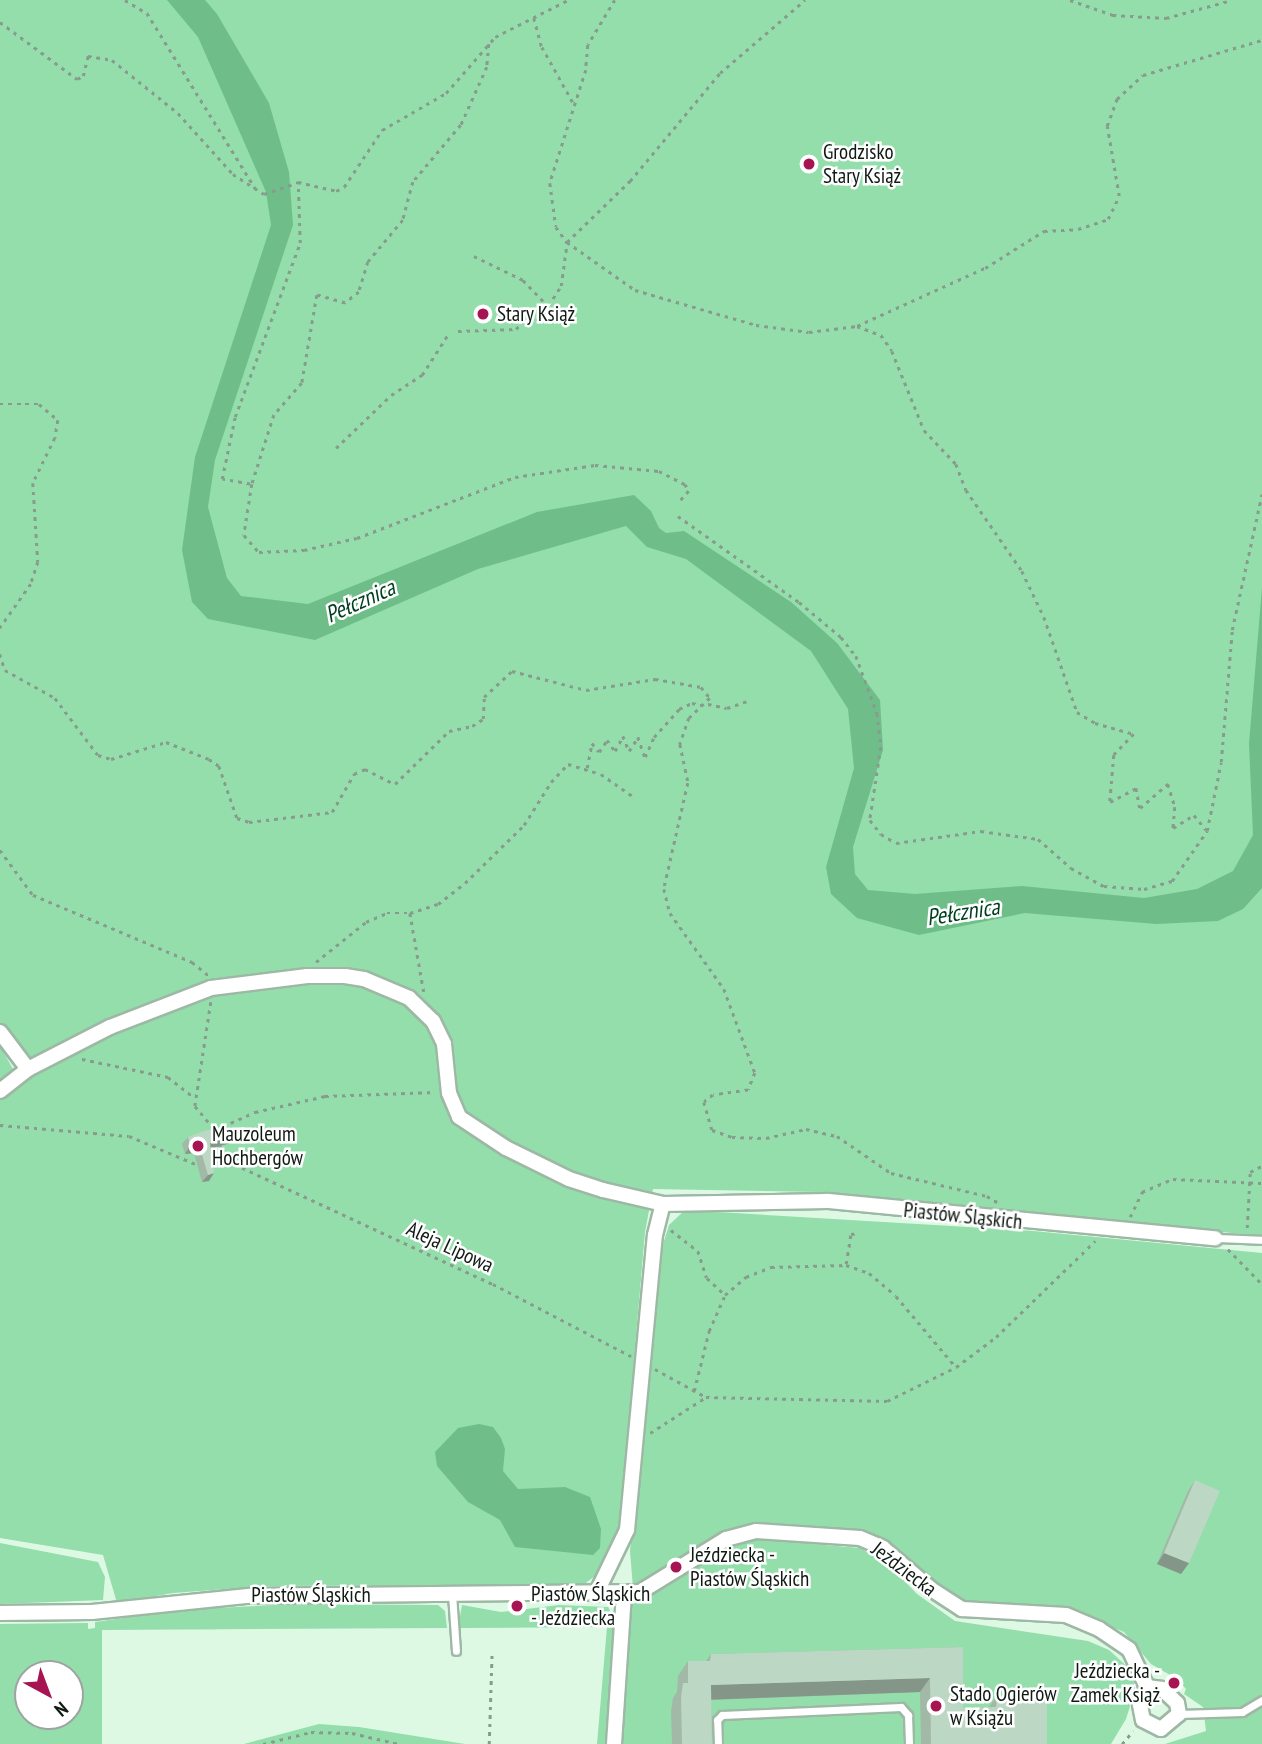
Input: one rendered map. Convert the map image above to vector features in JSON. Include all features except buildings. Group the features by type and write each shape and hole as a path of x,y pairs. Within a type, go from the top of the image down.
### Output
{"street":[{"path":"0,1091 28,1069 163,1004 211,988 307,976 364,979 410,998 423,1009 444,1044 449,1093"},
{"path":"0,1032 28,1069"},
{"name":"Piastów Śląskich","path":"449,1093 459,1117 506,1148 569,1179 663,1204 828,1201 1215,1238"},
{"path":"596,1594 627,1530 658,1223 663,1204"},
{"name":"Jeździecka","path":"624,1593 649,1588 742,1532 860,1538 883,1548 931,1589 962,1609 1066,1615 1099,1629 1129,1649 1147,1687"},
{"path":"614,1744 624,1593"},
{"name":"Piastów Śląskich","path":"0,1613 92,1612 248,1596 624,1593"},
{"path":"1147,1687 1172,1696 1179,1714 1161,1729 1143,1720 1140,1706 1147,1687"}],"lane":[{"name":"Piastów Śląskich","path":"1215,1238 1262,1240"},
{"path":"452,1594 456,1651"},
{"path":"1179,1714 1241,1712 1262,1700"},
{"path":"718,1744 717,1720 722,1715 901,1707 908,1715 909,1744"}],"path":[{"path":"125,0 147,13 256,189"},
{"path":"0,22 35,44 77,79 83,76 88,56 112,60 178,113 233,174 264,194 298,182 336,191 344,187 382,130 446,93 489,44 568,0"},
{"path":"615,0 588,45 575,106 550,183 551,210 567,242 635,290 658,299 713,310 756,326 809,331 857,326 985,268 1044,231 1078,229 1108,219 1119,197 1107,126 1117,99 1143,75 1262,40"},
{"path":"458,331 516,329 529,315 539,320 561,286 567,242 630,181 720,73 805,0"},
{"path":"1070,0 1113,15 1166,18 1232,0"},
{"path":"534,18 542,47 575,106"},
{"path":"489,44 487,67 461,125 413,182 403,220 368,262 359,292 345,303 317,295 302,383 274,415 252,484 244,535 259,552 280,552 357,538 515,477 595,466 659,471 667,478 685,484 690,491 679,502"},
{"path":"252,484 222,479 235,418 300,243 298,182"},
{"path":"474,256 523,280 549,307"},
{"path":"857,326 881,335 892,351 924,430 956,464 966,490 1022,571 1044,617 1077,712 1095,723 1134,734 1114,755 1110,803 1136,789 1140,808 1168,784 1175,807 1173,828 1194,815 1207,831"},
{"path":"336,448 391,395 422,374 449,333"},
{"path":"0,404 39,404 58,420 55,438 33,483 38,562 31,584 0,628"},
{"path":"678,516 799,602 841,637 856,656 877,713 881,747 870,820 881,834 896,843 981,831 1038,839 1071,868 1104,886 1144,889 1172,881 1207,831 1221,762 1232,630 1262,494"},
{"path":"0,654 5,670 55,698 97,755 111,759 166,742 209,759 219,766 237,818 249,822 332,812 354,774 365,769 395,783 449,731 472,726 483,719 484,698 512,671 586,690 655,679 701,687 708,692 708,704"},
{"path":"587,768 592,743 599,751 607,740 615,751 623,736 629,751 638,737 645,757 654,737 679,709 692,703 727,708 747,701"},
{"path":"702,705 689,718 680,744 688,783 664,889 670,913 724,989 755,1073 748,1090 713,1095 704,1102 712,1130 732,1137 766,1138 806,1129 838,1136 891,1173 987,1196 1008,1209"},
{"path":"307,976 318,960 366,922 387,913 410,913 438,904 497,854 524,825 560,770 568,764 587,768 633,796"},
{"path":"0,850 33,895 192,962 208,975 211,988 195,1098 198,1112 214,1129 221,1148 219,1157 209,1165 195,1166 129,1136 0,1125"},
{"path":"410,913 421,961 423,1009"},
{"path":"60,1052 168,1077 195,1098"},
{"path":"214,1129 255,1112 325,1096 398,1091 449,1093"},
{"name":"Aleja Lipowa","path":"219,1157 493,1284 706,1397"},
{"path":"1247,1231 1250,1171 1262,1166"},
{"path":"1126,1230 1139,1196 1160,1183 1173,1179 1262,1183"},
{"path":"658,1223 698,1251 707,1278 725,1295"},
{"path":"635,1442 706,1397 887,1401 956,1367 1034,1305 1101,1229"},
{"path":"846,1265 850,1234 859,1233"},
{"path":"1215,1238 1262,1284"},
{"path":"694,1391 709,1331 725,1295 746,1277 771,1267 846,1265 869,1273 896,1296 956,1367"},
{"path":"489,1744 492,1651"},
{"path":"1122,1744 1143,1720"},
{"path":"263,1744 311,1732 352,1733 399,1744"}],"shaded area":[{"path":"0,0 1262,0 1262,1236 820,1192 653,1189 645,1232 620,1523 599,1573 583,1585 266,1586 173,1593 117,1603 103,1555 0,1538 0,1046 22,1085 34,1076 30,1059 0,1023"},
{"path":"685,1210 1033,1231 1262,1253 1262,1744 1165,1744 1206,1731 1203,1707 1184,1694 1186,1689 1177,1679 1151,1664 1124,1632 1062,1607 970,1604 956,1599 889,1545 863,1533 808,1527 734,1529 633,1588 630,1551 660,1254 669,1225"},
{"path":"746,1538 860,1548 888,1564 917,1594 955,1621 1088,1641 1109,1650 1132,1671 1135,1690 1126,1719 1111,1744 617,1744 628,1601 652,1593 725,1545"},
{"path":"0,1543 98,1562 105,1577 103,1600 0,1604"},
{"path":"292,1604 438,1605 445,1611 447,1628 102,1630 102,1744 0,1744 0,1624 88,1623 88,1629 95,1628 95,1622 179,1610"},
{"path":"462,1605 501,1612 559,1605 608,1607 617,1623 606,1744 597,1744 607,1627 458,1628"},
{"path":"319,1724 359,1727 465,1744 244,1744"}],"water":[{"name":"Pełcznica","path":"167,0 205,0 217,14 269,103 289,172 293,225 215,460 208,507 227,578 241,596 308,604 537,512 634,495 651,511 659,528 666,533 684,531 791,602 837,643 880,700 883,750 853,847 855,874 868,890 915,894 1022,886 1144,898 1197,889 1233,871 1253,835 1249,744 1262,587 1262,888 1243,909 1218,921 1156,924 1025,913 919,935 857,918 831,894 826,867 854,768 848,709 811,651 686,559 647,547 626,526 478,569 315,640 208,619 192,602 182,550 195,457 271,225 266,192 198,37"},
{"path":"479,1424 493,1427 501,1438 505,1449 503,1471 518,1489 565,1487 590,1497 601,1529 600,1548 593,1555 515,1547 500,1520 468,1502 437,1466 435,1452 458,1428"}],"place":[{"name":"Grodzisko Stary Książ","path":"809,164"},
{"name":"Stary Książ","path":"483,314"},
{"name":"Mauzoleum Hochbergów","path":"198,1146"},
{"name":"Jeździecka - Piastów Śląskich","path":"676,1567"},
{"name":"Piastów Śląskich - Jeździecka","path":"517,1606"},
{"name":"Jeździecka - Zamek Książ","path":"1174,1683"},
{"name":"Stado Ogierów w Książu","path":"936,1706"}]}
